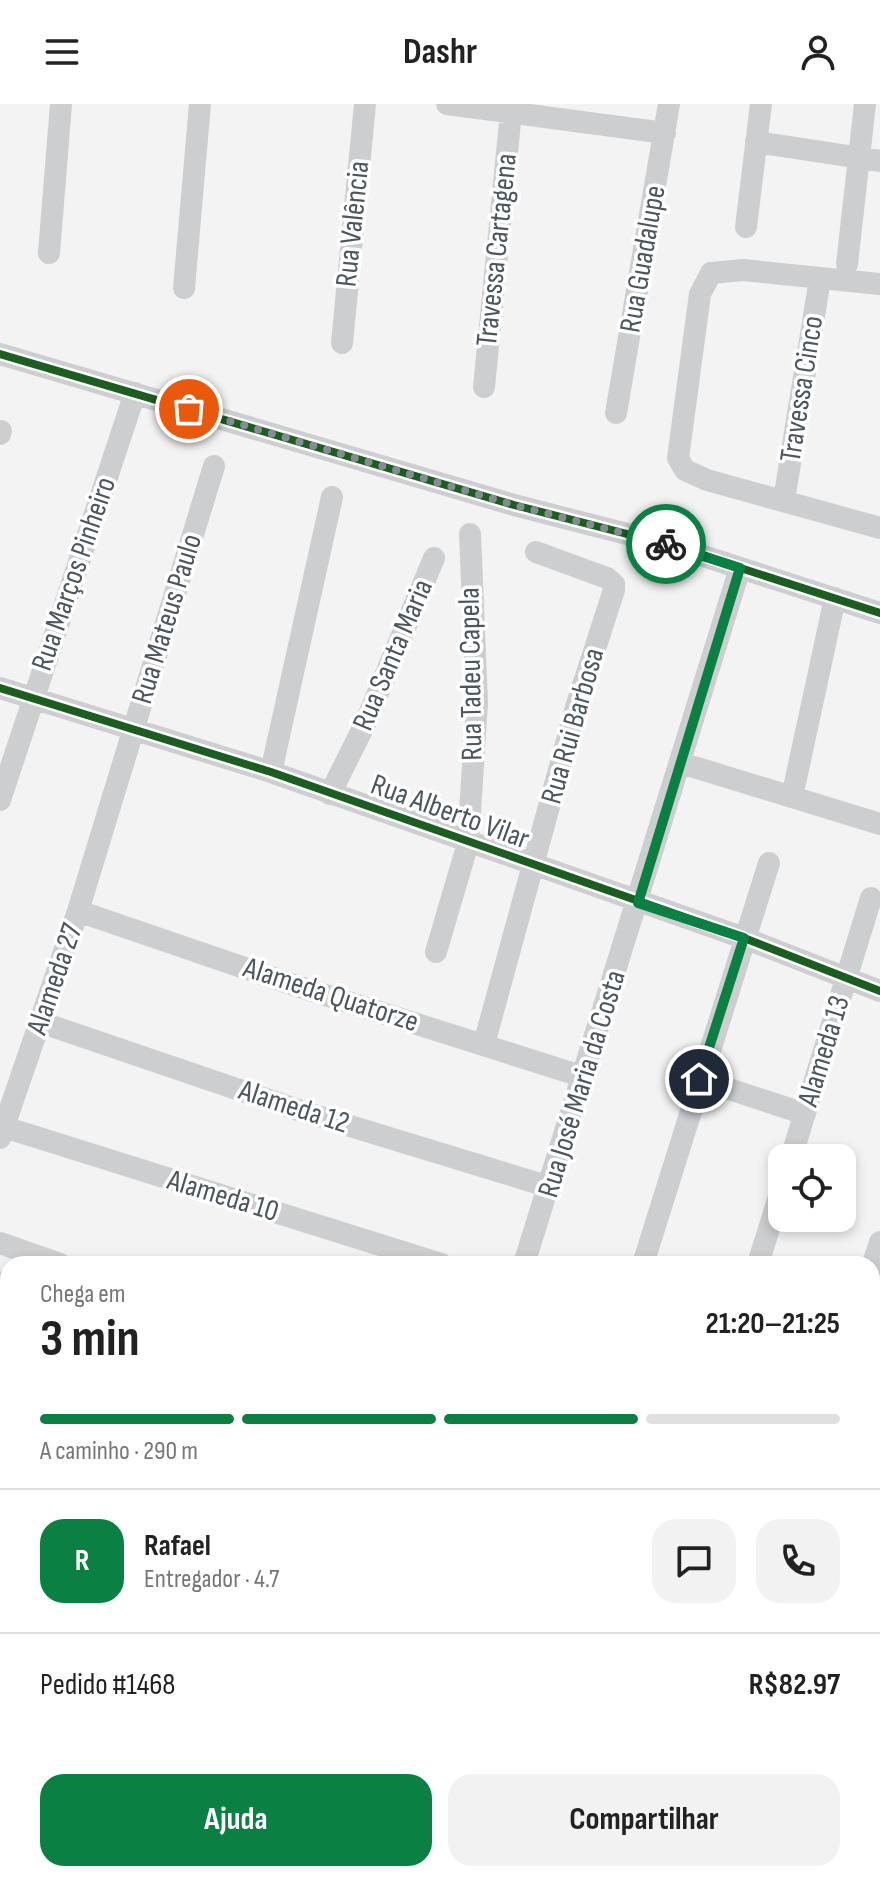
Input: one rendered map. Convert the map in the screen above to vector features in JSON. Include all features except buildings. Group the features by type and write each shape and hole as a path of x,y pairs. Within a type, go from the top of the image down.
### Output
{"street":[{"path":"49,253 61,104"},
{"path":"184,288 200,104"},
{"name":"Rua Valência","path":"342,343 365,104"},
{"path":"447,104 665,133"},
{"name":"Rua Guadalupe","path":"616,413 669,104"},
{"path":"746,227 761,104"},
{"path":"847,264 869,160 865,104"},
{"name":"Travessa Cartagena","path":"484,387 511,112"},
{"path":"756,142 869,160"},
{"path":"880,284 743,270 711,273 700,294 678,458 685,470 744,492 784,500 880,528"},
{"name":"Travessa Cinco","path":"784,500 820,279"},
{"path":"0,354 740,568 880,613"},
{"name":"Rua Marços Pinheiro","path":"0,800 135,393"},
{"name":"Rua Mateus Paulo","path":"78,911 214,466"},
{"path":"271,772 332,497"},
{"name":"Rua Tadeu Capela","path":"436,952 468,843 477,703 470,534"},
{"name":"Rua Rui Barbosa","path":"484,1044 577,704 614,590 614,584 607,578 536,552"},
{"name":"Rua Santa Maria","path":"330,794 365,724 434,558"},
{"name":"Rua José Maria da Costa","path":"527,1256 740,568"},
{"path":"792,797 835,598"},
{"name":"Rua Alberto Vilar","path":"0,688 271,772 533,867 744,938 880,991"},
{"path":"681,763 880,824"},
{"path":"645,1256 769,863"},
{"name":"Alameda 13","path":"795,1144 871,898"},
{"name":"Alameda 27","path":"2,1133 78,911"},
{"name":"Alameda Quatorze","path":"78,911 297,986 584,1077"},
{"name":"Alameda 12","path":"40,1022 301,1111 550,1187"},
{"path":"699,1079 805,1114"},
{"name":"Alameda 10","path":"2,1133 414,1256"},
{"path":"760,1256 768,1232"}],"cycle path":[{"path":"0,354 514,505 666,544 880,613"},
{"path":"0,688 271,772 744,938 880,991"}],"way so far":[{"path":"189,409 390,470 666,544"}],"route":[{"path":"666,544 740,568 638,903 744,938 699,1079"}]}
